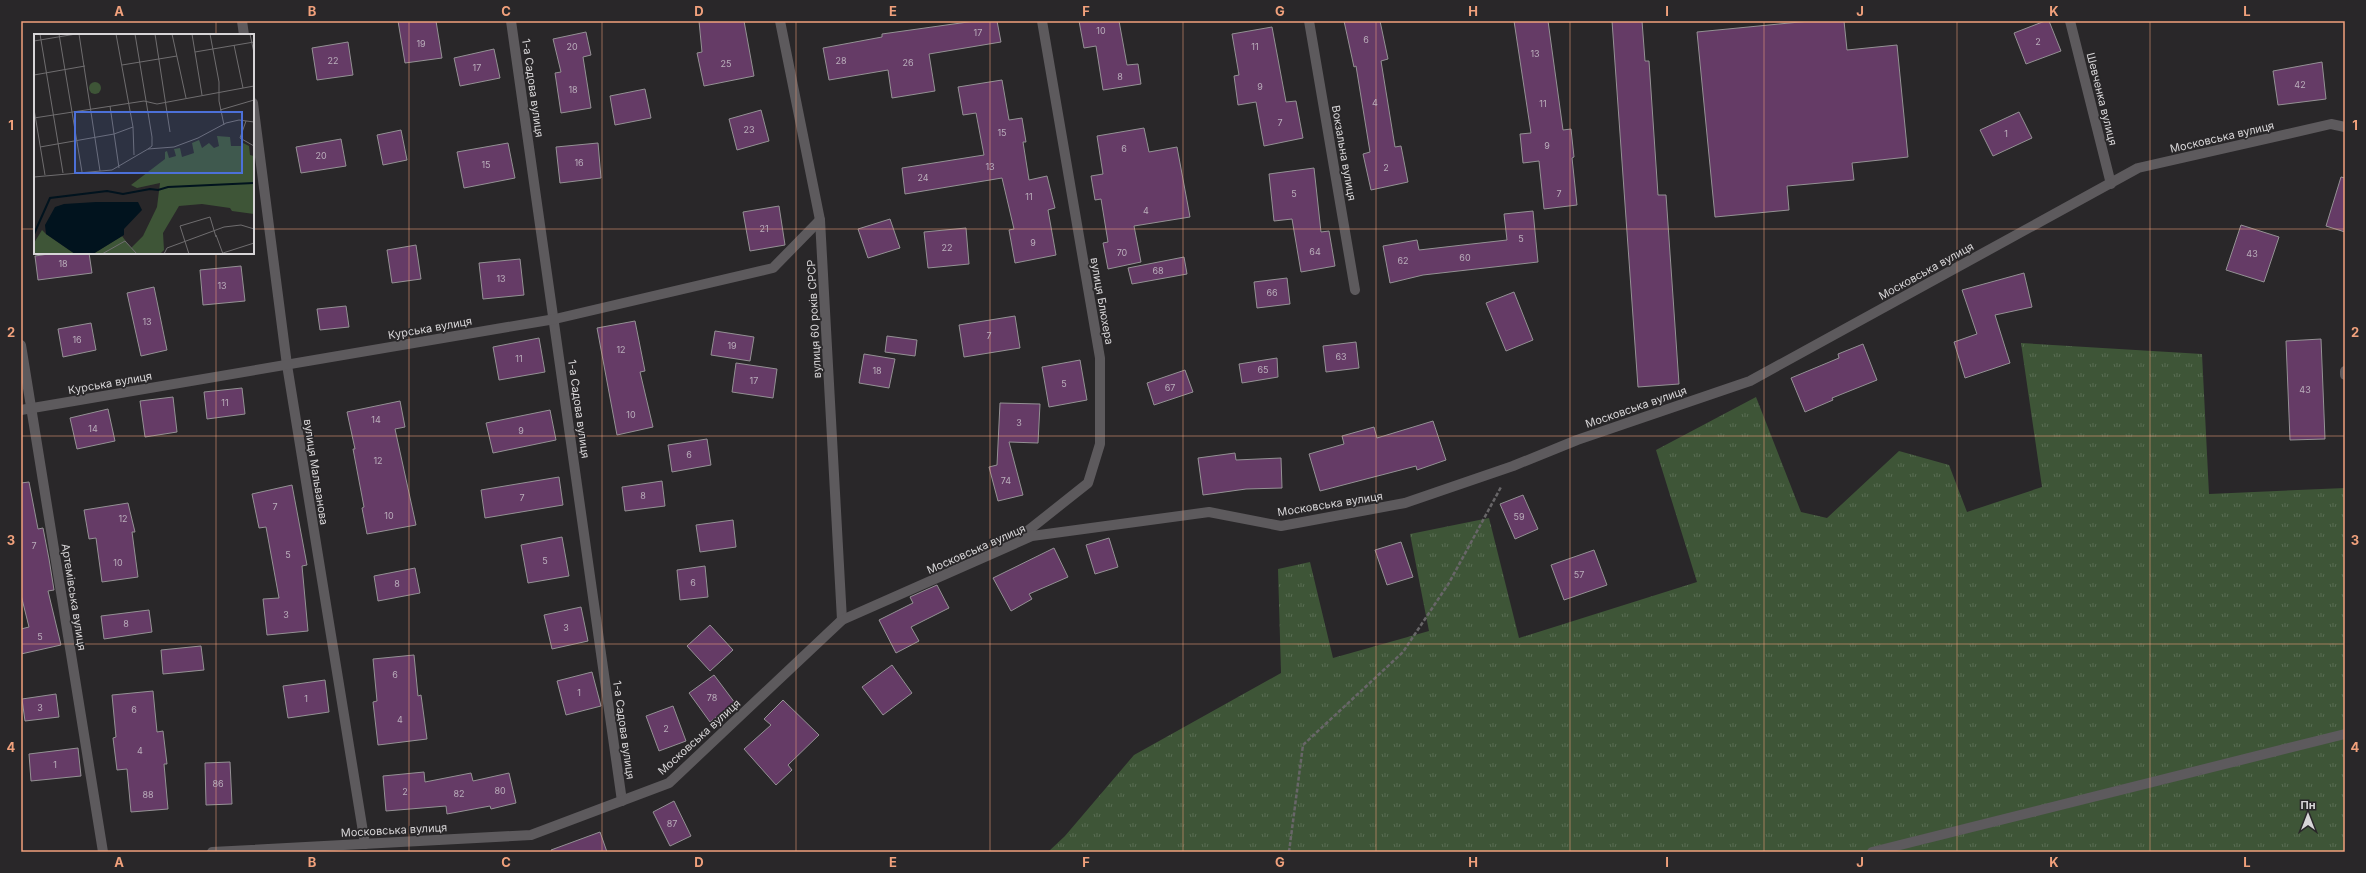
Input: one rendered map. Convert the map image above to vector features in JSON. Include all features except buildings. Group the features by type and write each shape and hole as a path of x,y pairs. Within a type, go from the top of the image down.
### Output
{"street":[{"path":"242,21 244,34"},
{"name":"1-а Садова вулиця","path":"511,21 555,320 622,801"},
{"name":"вулиця 60 років СРСР","path":"780,21 820,220 842,620"},
{"name":"вулиця Блюхера","path":"1008,547 1088,483 1100,444 1100,358 1042,21"},
{"name":"Вокзальна вулиця","path":"1309,21 1355,290"},
{"name":"Шевченка вулиця","path":"2070,21 2111,184"},
{"name":"вулиця Мальванова","path":"254,111 287,365 364,844"},
{"name":"Московська вулиця","path":"212,852 531,835 669,783 842,620 1032,536 1209,512 1281,526 1404,503 1513,466 1577,440 1750,381 2138,168 2331,124 2345,127"},
{"name":"Курська вулиця","path":"26,409 555,320 773,268 820,220"},
{"name":"Артемівська вулиця","path":"21,345 26,409 104,852"},
{"path":"1872,852 2345,734"}],"path":[{"path":"1289,852 1303,745 1403,652 1448,583 1513,466"}],"green space":[{"path":"2021,343 2202,354 2209,494 2345,488 2345,852 1048,852 1065,836 1134,755 1281,673 1278,569 1310,562 1333,658 1429,631 1410,534 1489,518 1519,638 1697,582 1656,450 1756,397 1801,512 1827,518 1899,451 1949,465 1967,512 2042,487"}]}
